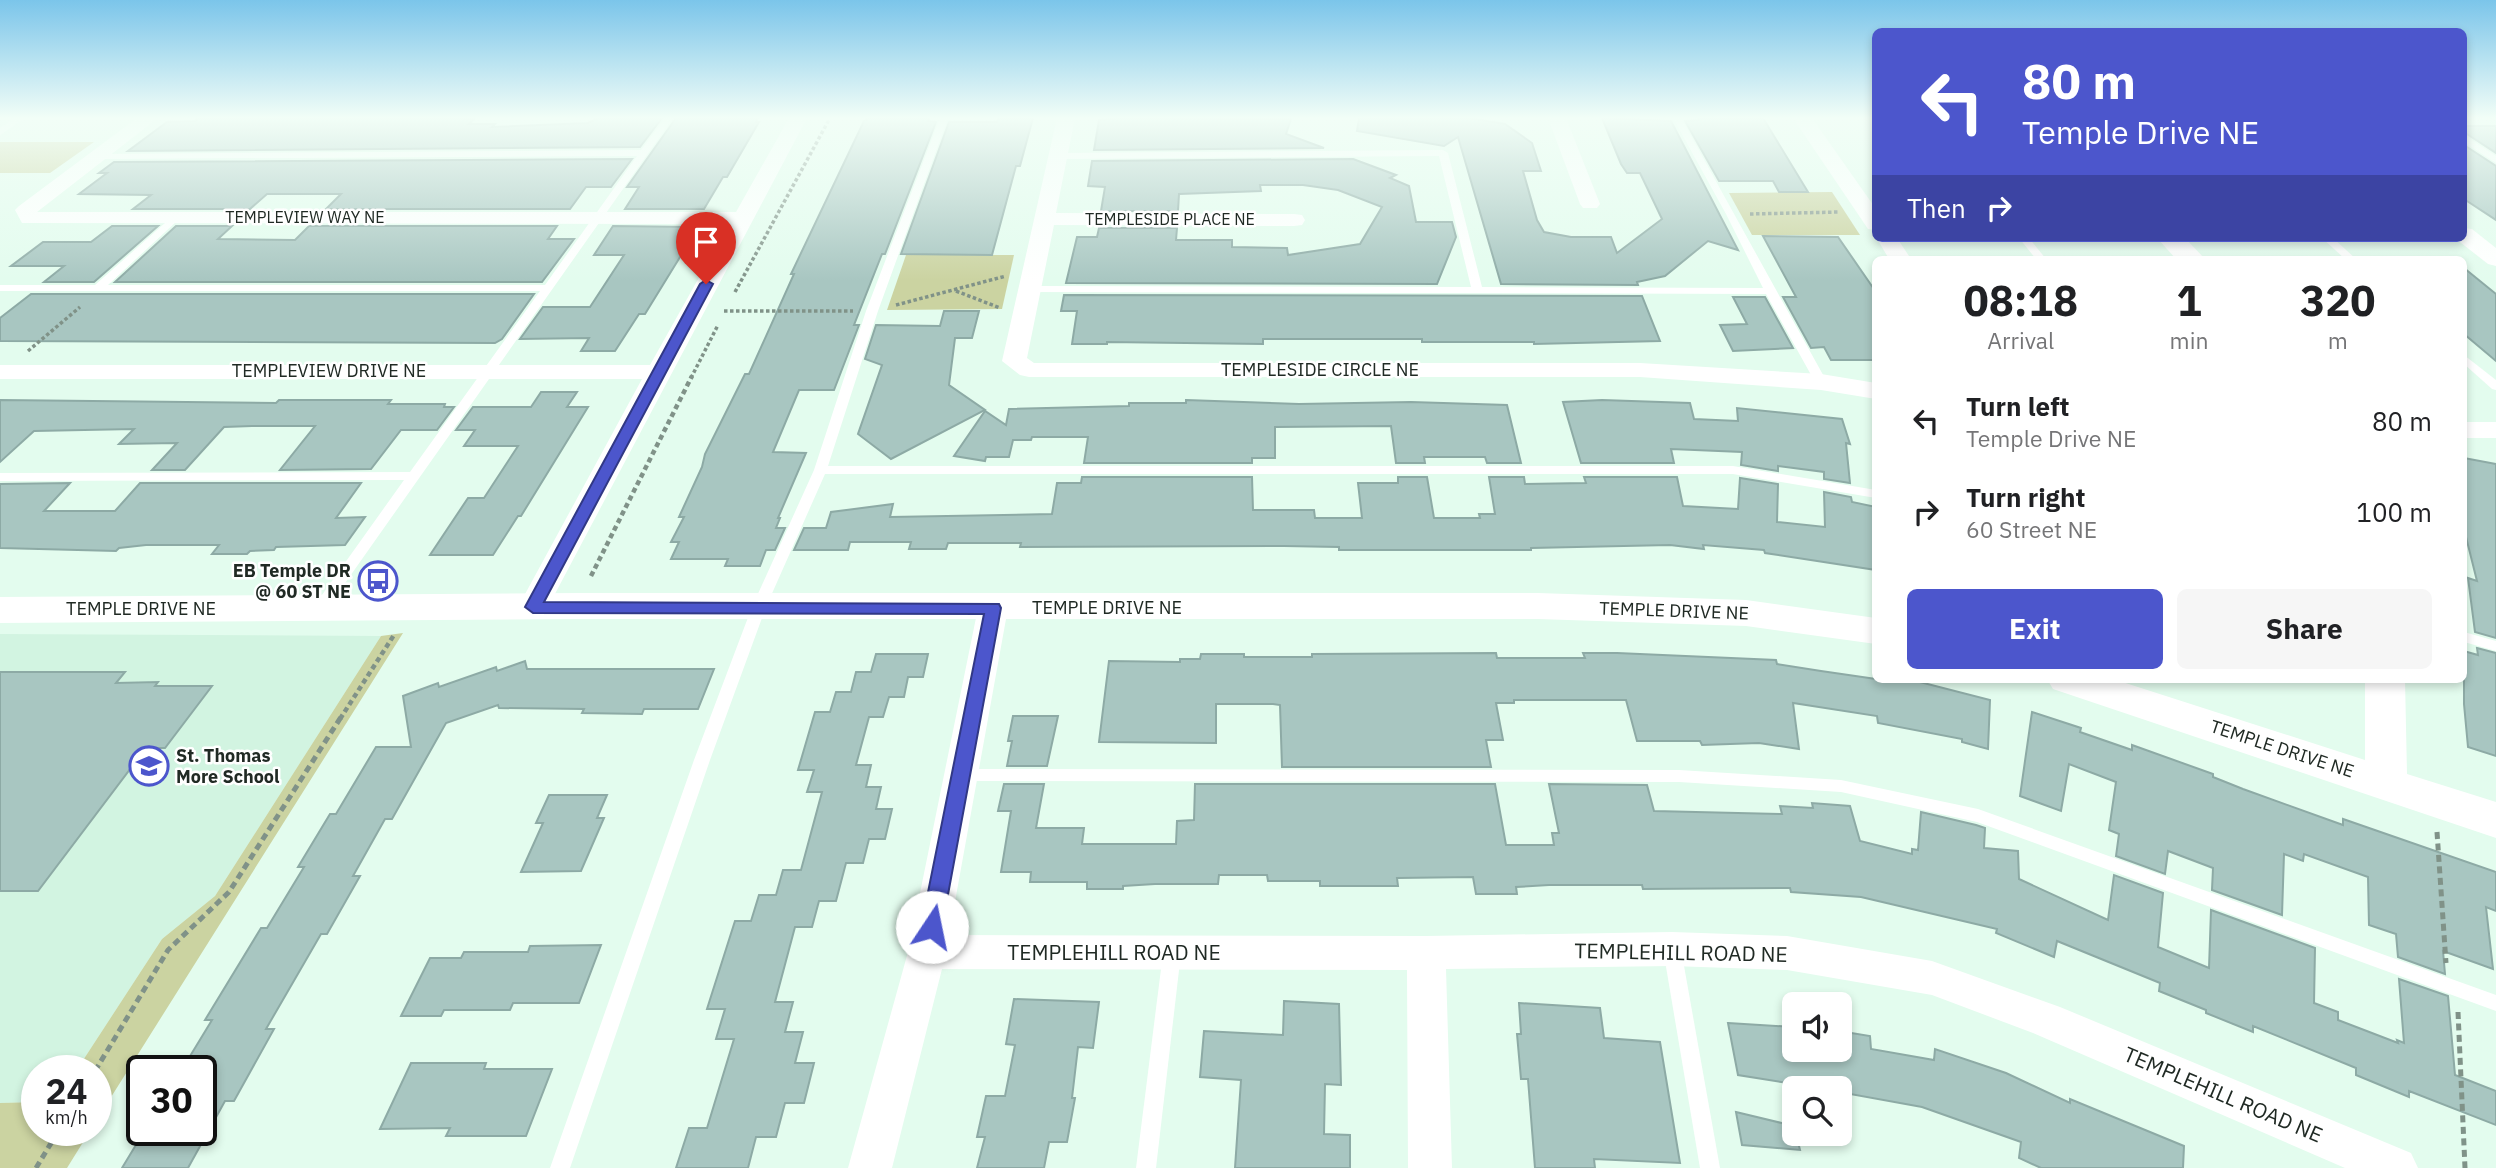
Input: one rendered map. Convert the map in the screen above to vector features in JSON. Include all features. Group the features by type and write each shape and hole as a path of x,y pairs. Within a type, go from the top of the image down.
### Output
{"street":[{"name":"TEMPLEVIEW WAY NE","path":"77,173 26,210 30,218 743,218"},
{"path":"533,607 768,173"},
{"name":"TEMPLESIDE CIRCLE NE","path":"1055,173 1014,361 1029,370 1640,369 1821,382 1872,390"},
{"path":"1578,173 1590,204"},
{"path":"1841,173 1872,215"},
{"name":"TEMPLESIDE PLACE NE","path":"1046,219 1294,219"},
{"path":"2467,236 2496,259"},
{"path":"2174,242 2188,256"},
{"name":"TEMPLEVIEW DRIVE NE","path":"1,372 658,372"},
{"path":"2467,430 2496,430"},
{"name":"TEMPLE DRIVE NE","path":"0,610 1538,606 1746,613 1872,630"},
{"path":"870,1168 927,952 993,608"},
{"name":"TEMPLE DRIVE NE","path":"2079,683 2496,820"},
{"path":"2385,683 2386,784"},
{"name":"TEMPLEHILL ROAD NE","path":"927,952 1426,953 1672,949 1787,953 1932,978 2046,1020 2396,1168"},
{"path":"1426,953 1430,1168"}],"lane":[{"path":"319,609 631,173"},
{"path":"561,1168 702,760 759,607 820,470 872,311 924,173"},
{"path":"1448,173 1478,289"},
{"path":"1708,173 1821,382"},
{"path":"97,288 174,218"},
{"path":"2027,242 2039,256"},
{"path":"2332,242 2348,256"},
{"path":"0,288 549,288"},
{"path":"1030,290 1770,291"},
{"path":"2467,361 2496,386"},
{"path":"820,470 1733,470 1872,493"},
{"path":"0,477 414,476"},
{"path":"2467,638 2496,646"},
{"path":"962,775 1679,776 1841,786 1978,816 2496,1003"},
{"path":"1672,949 1710,1168"},
{"path":"1146,1168 1171,953"}],"path":[{"path":"800,173 724,311 872,311 956,291 1013,273 1030,290 1002,309 956,291"},
{"path":"1731,214 1872,216"},
{"path":"1,372 94,295 97,288"},
{"path":"591,576 718,323"},
{"path":"105,1055 168,950 229,892 398,629"},
{"path":"36,1168 49,1146"}],"shaded area":[{"name":"St. Thomas More School","path":"0,634 381,636 215,896 162,939 86,1055 21,1055 21,1102 0,1103"}],"green space":[{"path":"1832,192 1860,235 1752,235 1729,193"},
{"path":"906,255 1014,255 1002,309 887,310"},
{"path":"403,633 138,1055 126,1055 126,1073 112,1096 112,1055 86,1055 162,939 215,896 381,636"},
{"path":"21,1102 21,1146 81,1146 67,1168 0,1168 0,1103"}],"building":[{"path":"99,173 622,173 611,187 586,187 570,209 326,209 341,194 267,194 250,209 133,209 151,195 79,194 107,173"},
{"path":"637,173 730,173 727,177 723,177 704,209 625,209 639,187 627,187"},
{"path":"839,173 916,173 854,325 859,325 834,390 799,390 773,452 806,453 778,518 776,528 785,528 775,550 766,550 760,566 725,566 728,559 671,559 679,542 671,542 684,517 679,517 702,467 705,454 745,374 749,374 794,274 791,274"},
{"path":"931,173 1014,173 992,255 901,254"},
{"path":"1090,173 1389,173 1396,175 1390,178 1409,186 1416,222 1452,222 1456,237 1437,284 1066,283 1077,237 1097,237 1099,228 1177,228 1176,240 1232,240 1232,247 1287,248 1288,255 1360,244 1382,207 1338,190 1303,185 1260,185 1261,191 1179,194 1178,211 1101,211 1105,187 1088,186"},
{"path":"1468,173 1523,173 1537,220 1544,232 1571,237 1611,237 1617,253 1662,219 1640,173 1627,173 1698,173 1738,250 1708,241 1665,276 1637,282 1638,285 1501,284"},
{"path":"1714,173 1796,173 1808,192 1779,192 1773,181 1719,181"},
{"path":"2467,173 2496,173 2496,220 2467,201"},
{"path":"112,226 158,226 94,282 44,282 64,266 11,266 43,242 91,242"},
{"path":"176,226 232,226 218,239 295,240 309,226 557,226 548,239 574,239 542,282 115,282"},
{"path":"613,226 693,227 680,257 645,314 639,314 615,351 581,351 589,338 520,339 543,307 590,307 624,255 594,255"},
{"path":"1763,236 1838,237 1872,286 1872,360 1831,360 1824,347 1811,348 1783,297 1796,297"},
{"path":"2467,270 2496,294 2496,361 2467,337"},
{"path":"31,294 534,294 502,339 495,343 0,341 0,318"},
{"path":"1064,295 1642,296 1660,341 1534,344 1422,342 1422,339 1263,339 1263,344 1072,344 1077,311 1061,311"},
{"path":"1733,297 1765,297 1793,348 1733,351 1720,325 1747,324"},
{"path":"944,311 979,311 972,338 955,338 949,385 985,410 891,459 858,434 882,365 865,359 876,325 940,326"},
{"path":"541,392 577,392 567,407 588,407 521,516 518,516 493,555 430,555 468,498 484,498 518,446 464,446 475,430 456,430 473,407 531,407"},
{"path":"0,400 276,403 279,400 391,400 388,404 445,404 444,407 454,407 437,430 401,430 371,469 280,470 315,426 252,426 224,427 185,470 152,470 177,443 119,444 134,429 34,431 0,462"},
{"path":"1186,400 1299,404 1411,402 1507,405 1521,463 1487,463 1485,457 1424,457 1425,463 1396,463 1391,426 1275,427 1275,458 1252,458 1252,463 1084,463 1088,437 1032,437 1031,440 1013,440 1009,457 986,457 985,461 954,456 985,411 1006,425 1009,409 1129,406 1129,403 1186,403"},
{"path":"1602,400 1690,403 1694,419 1738,421 1737,408 1842,419 1850,444 1846,443 1850,483 1824,479 1824,472 1778,466 1778,471 1741,465 1742,452 1671,449 1674,463 1581,463 1563,402"},
{"path":"2467,459 2496,464 2496,638 2475,632 2468,578 2477,581 2467,541"},
{"path":"1082,477 1252,477 1253,510 1314,510 1315,518 1362,518 1358,483 1398,483 1398,477 1427,477 1434,518 1480,518 1479,514 1495,514 1489,477 1524,477 1525,484 1586,483 1584,477 1677,477 1683,506 1738,509 1740,478 1778,484 1777,522 1825,527 1824,492 1851,497 1852,502 1872,506 1872,569 1765,553 1764,550 1703,545 1704,549 1670,545 1531,550 1339,550 1339,547 1284,546 1020,547 1021,543 948,543 946,549 909,549 911,542 850,542 848,550 794,550 804,528 826,528 831,512 893,504 890,517 1052,514 1057,483 1081,483"},
{"path":"70,483 44,511 115,511 140,483 361,483 336,518 365,517 345,545 276,547 274,550 250,551 247,554 212,554 219,545 146,545 119,548 116,551 0,548 0,484"},
{"path":"2477,648 2496,653 2496,756 2468,747 2464,704 2467,652 2478,655"},
{"path":"1496,653 1497,658 1585,658 1583,653 1617,653 1776,660 1777,664 1872,678 1872,683 1924,683 1990,700 1988,749 1962,742 1962,739 1878,723 1877,716 1793,703 1799,749 1759,743 1702,745 1700,741 1637,741 1626,700 1514,700 1514,703 1496,703 1503,740 1486,740 1491,767 1282,767 1280,705 1273,704 1216,704 1216,743 1099,742 1109,661 1180,662 1180,659 1200,659 1201,654 1312,657 1312,654"},
{"path":"876,654 928,654 923,677 908,677 904,697 889,697 883,717 869,717 856,765 871,765 866,787 881,787 876,809 892,809 885,839 869,839 863,863 846,863 836,901 819,901 812,927 795,927 775,1002 793,1002 785,1032 803,1032 795,1063 814,1063 804,1103 785,1103 776,1137 756,1137 748,1168 676,1168 689,1128 707,1128 734,1039 716,1039 725,1009 707,1009 735,921 751,921 759,895 776,895 783,870 801,870 822,792 807,792 814,770 798,770 815,712 830,712 836,692 851,692 856,672 871,672"},
{"path":"525,661 527,669 714,669 698,709 644,709 642,714 582,713 584,709 499,708 498,705 446,723 392,819 385,819 353,876 360,876 327,934 321,934 266,1029 274,1029 234,1101 225,1101 217,1115 217,1055 191,1055 212,1020 205,1020 261,928 267,928 304,867 298,867 330,814 336,814 376,747 411,747 403,696 438,683 439,687 496,667 497,671"},
{"path":"0,672 125,672 116,683 158,682 155,686 212,686 165,748 146,748 38,891 0,891"},
{"path":"2032,712 2081,728 2080,732 2132,750 2132,745 2213,774 2213,777 2243,789 2343,825 2343,819 2496,872 2496,911 2486,907 2493,969 2443,951 2445,974 2398,957 2396,934 2369,925 2368,877 2304,854 2303,861 2284,854 2282,915 2212,890 2213,868 2168,851 2165,874 2116,856 2119,834 2109,830 2116,782 2069,764 2061,811 2020,796"},
{"path":"1013,716 1058,716 1047,766 1007,766"},
{"path":"1004,784 1044,784 1036,828 1084,828 1082,844 1176,844 1177,821 1194,820 1195,784 1495,784 1506,845 1554,845 1552,833 1559,833 1549,784 1647,785 1654,811 1782,814 1780,806 1813,808 1812,803 1850,806 1860,841 1912,854 1912,849 1918,850 1921,812 1985,828 1984,848 2018,851 2019,879 2108,920 2114,875 2163,893 2158,947 2209,968 2211,910 2315,948 2314,1003 2338,1012 2338,1020 2398,1043 2397,1040 2404,1043 2399,979 2448,996 2455,1075 2496,1091 2496,1125 2409,1091 2409,1097 2356,1075 2356,1068 2253,1026 2253,1032 2206,1013 2206,1010 2159,991 2160,983 2057,941 2054,957 1996,933 1997,929 1861,897 1791,892 1790,888 1643,889 1642,885 1549,885 1516,887 1517,894 1476,894 1473,877 1397,878 1398,886 1320,886 1320,881 1268,881 1267,875 1219,875 1218,884 1155,884 1123,886 1123,889 1087,889 1087,882 1030,882 1031,872 1001,872 1011,811 998,811"},
{"path":"549,795 607,795 597,818 604,818 581,871 521,872 543,823 536,823"},
{"path":"601,945 579,1003 513,1003 510,1010 444,1010 441,1016 401,1016 430,958 461,958 464,952 528,952 530,946"},
{"path":"1014,999 1099,1002 1093,1048 1078,1047 1072,1098 1075,1098 1067,1142 1049,1142 1044,1168 977,1168 985,1137 977,1137 986,1096 1005,1096 1015,1045 1006,1044"},
{"path":"1284,1001 1339,1004 1341,1085 1325,1084 1324,1134 1350,1135 1350,1168 1235,1168 1241,1080 1200,1077 1204,1031 1283,1035"},
{"path":"1519,1003 1600,1008 1604,1038 1660,1042 1680,1163 1594,1159 1595,1168 1535,1168 1528,1079 1521,1079 1517,1034 1521,1034"},
{"path":"1728,1023 1782,1026 1782,1062 1852,1062 1852,1033 1870,1036 1871,1049 1934,1060 1935,1049 2006,1073 2070,1103 2070,1099 2184,1146 2183,1168 2041,1168 2019,1158 2021,1142 1922,1107 1852,1094 1852,1076 1782,1076 1782,1082 1738,1075"},
{"path":"411,1063 486,1063 484,1069 552,1069 526,1136 446,1136 450,1128 380,1129"},
{"path":"1736,1112 1782,1123 1782,1146 1799,1146 1800,1150 1742,1145"},
{"path":"135,1146 200,1146 188,1168 122,1168"}],"place":[{"name":"EB Temple DR @ 60 ST NE","path":"378,581"},
{"name":"St. Thomas More School","path":"149,766"}],"route":[{"path":"706,284 533,607 993,608 932,927"}]}
